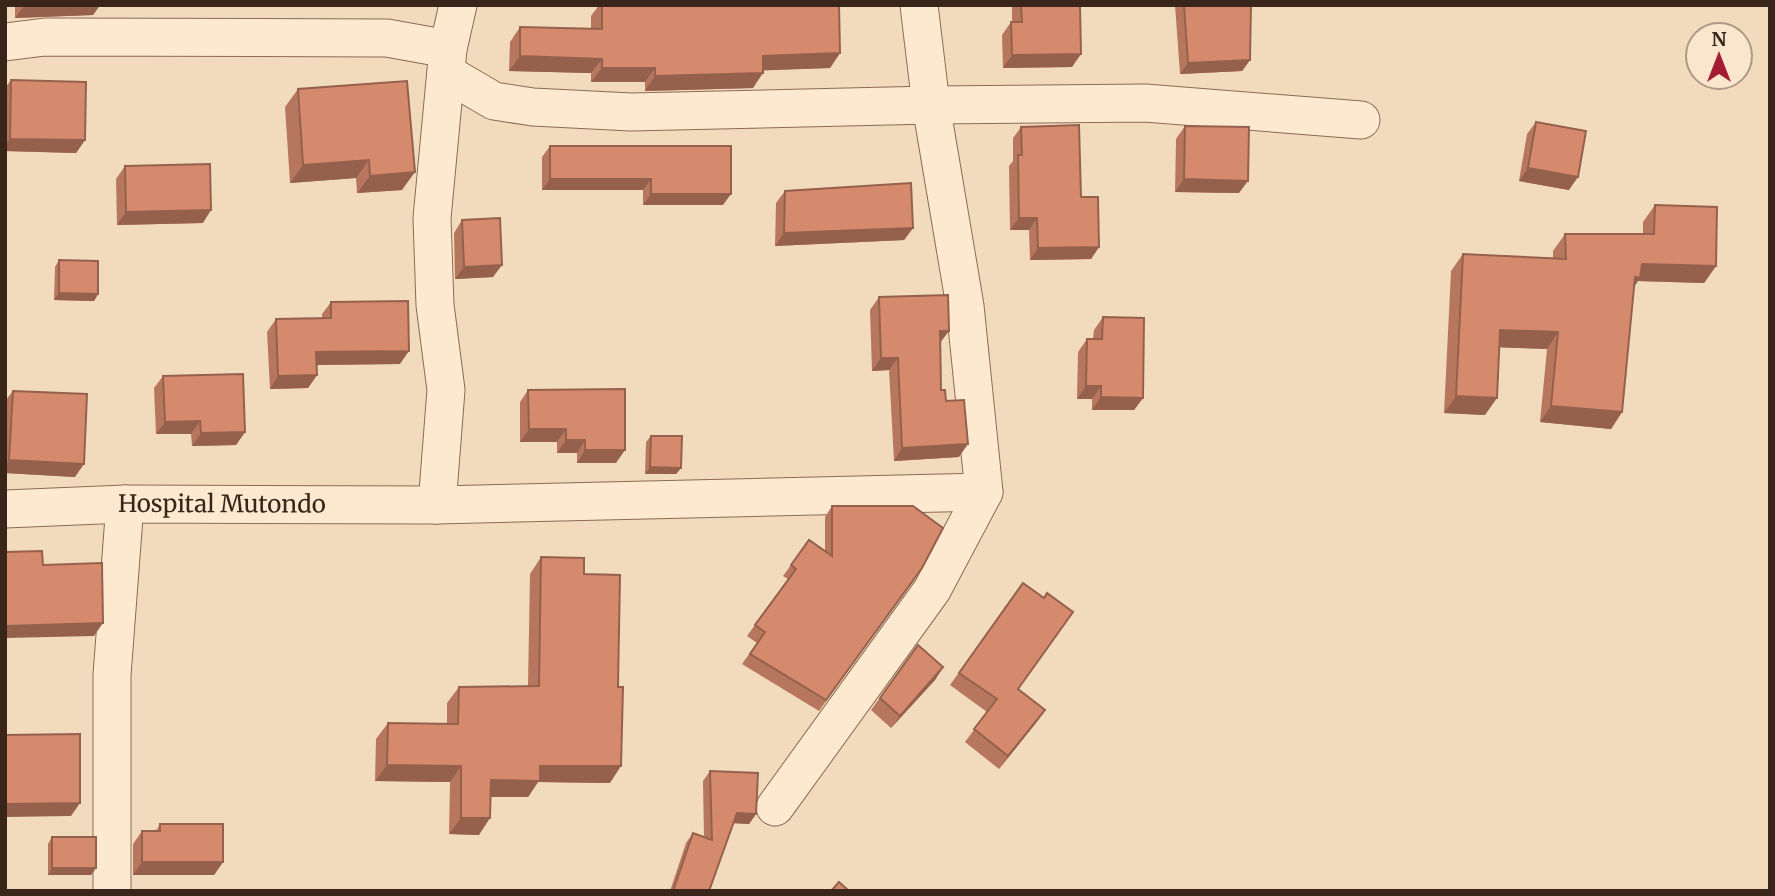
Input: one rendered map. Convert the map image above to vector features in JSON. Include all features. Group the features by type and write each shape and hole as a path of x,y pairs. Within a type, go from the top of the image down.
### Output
{"street":[{"path":"437,505 446,390 435,305 432,218 447,61 458,5"},
{"path":"775,807 932,590 984,492 965,306 931,105 919,5"},
{"path":"5,42 45,37 387,38 447,61 494,101 533,107 631,112 1145,103 1361,120"},
{"name":"Hospital Mutondo","path":"5,509 125,504 437,505 984,492"},
{"path":"112,891 112,675 125,504"}],"building":[{"path":"602,5 839,5 840,53 763,56 763,73 655,76 655,68 602,68 602,59 520,56 520,27 602,29"},
{"path":"1021,5 1080,5 1081,54 1012,55 1011,22 1022,22"},
{"path":"1184,5 1251,5 1250,60 1188,63"},
{"path":"11,80 86,82 85,140 10,139"},
{"path":"407,81 415,172 370,176 369,160 303,165 298,89"},
{"path":"1536,122 1586,131 1578,177 1528,168"},
{"path":"1079,125 1081,197 1098,197 1099,247 1038,248 1037,218 1019,218 1018,155 1022,155 1021,127"},
{"path":"1185,126 1249,127 1248,181 1184,179"},
{"path":"550,146 731,146 731,194 651,194 651,179 550,179"},
{"path":"210,164 211,210 126,212 125,166"},
{"path":"911,183 913,228 784,233 785,191"},
{"path":"1655,205 1717,207 1716,266 1642,264 1640,278 1635,277 1622,412 1551,406 1558,332 1500,330 1497,398 1456,396 1463,254 1566,259 1565,234 1654,234"},
{"path":"500,218 502,265 464,267 462,220"},
{"path":"59,260 98,261 98,294 59,293"},
{"path":"948,295 949,331 940,331 941,390 945,390 946,401 964,400 968,444 902,448 898,358 881,358 879,297"},
{"path":"408,301 409,351 316,352 317,375 278,376 276,319 331,318 331,302"},
{"path":"1103,317 1144,318 1143,398 1101,397 1101,386 1086,386 1087,339 1102,339"},
{"path":"243,374 245,432 201,433 200,421 165,422 163,376"},
{"path":"625,389 625,450 585,450 585,440 566,440 566,429 529,429 528,390"},
{"path":"13,391 87,394 84,464 9,460"},
{"path":"651,436 682,436 681,468 650,467"},
{"path":"832,506 913,506 943,528 922,568 826,700 750,654 765,632 755,625 796,569 791,565 809,540 832,556"},
{"path":"42,551 43,565 102,563 103,623 5,626 5,552"},
{"path":"541,557 584,558 584,574 620,575 618,687 623,687 621,766 540,766 540,781 491,780 490,818 461,818 461,766 387,765 388,723 458,724 459,687 539,686"},
{"path":"1023,583 1044,598 1047,593 1073,612 1018,689 1045,710 1008,756 974,729 997,699 959,673"},
{"path":"918,645 943,667 900,716 880,698"},
{"path":"80,734 80,803 5,804 5,735"},
{"path":"710,771 758,773 756,814 737,813 709,891 673,891 693,833 712,840"},
{"path":"160,824 223,824 223,862 142,862 142,831 160,831"},
{"path":"52,837 96,837 96,868 52,868"},
{"path":"839,882 849,891 831,891"}]}
